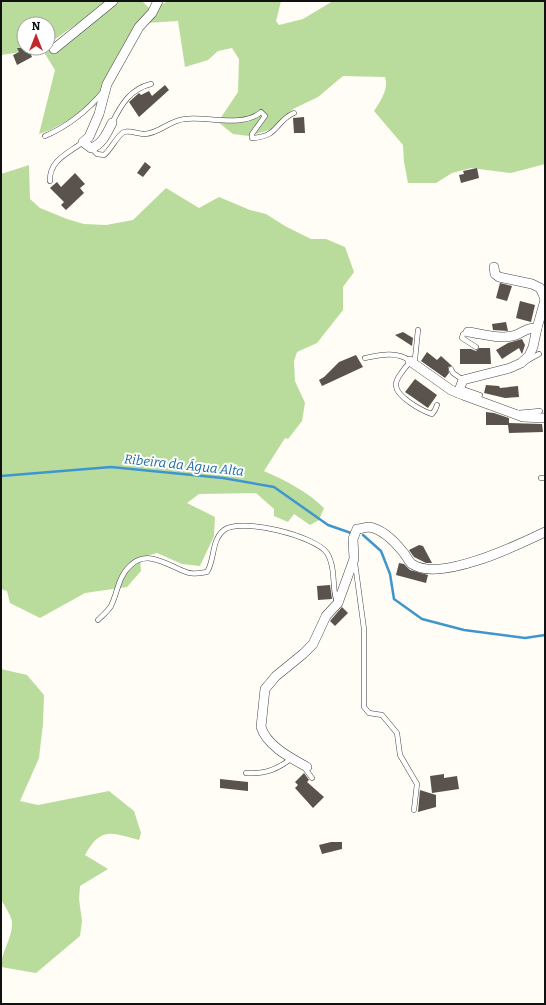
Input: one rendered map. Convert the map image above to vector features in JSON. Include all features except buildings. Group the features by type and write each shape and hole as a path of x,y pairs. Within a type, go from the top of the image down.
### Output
{"street":[{"path":"56,47 80,26 113,1"},
{"path":"112,123 105,137 97,146 87,145 99,114 105,90 139,27 152,13 158,1"},
{"path":"460,387 521,363 529,356 533,348 545,300 540,288 532,284 499,277 495,274 494,267"},
{"path":"468,332 481,333 492,337 516,335 529,327 537,328"},
{"path":"410,361 523,417 543,415"},
{"path":"304,766 271,743 263,733 261,727 264,689 276,676 313,644 326,616 338,602 354,559 353,538 357,529 369,528 387,536 412,564 428,569 447,568 471,562 510,549 545,532"}],"lane":[{"path":"112,123 124,101 131,93 140,87 151,84"},
{"path":"45,136 62,128 83,113 105,90"},
{"path":"50,181 50,172 56,163 87,145 97,154 104,155 110,150 119,135 124,132 145,134 157,131 174,121 185,119 217,121 245,119 256,116 261,112 265,116 252,134 252,138 261,137 271,134 278,128 287,116 294,113"},
{"path":"418,330 415,359 410,361 396,381 396,387 400,394 424,412 432,414 437,405"},
{"path":"468,332 463,334 462,338 476,347"},
{"path":"521,363 532,359 539,354"},
{"path":"365,358 381,355 393,355 405,357 410,361"},
{"path":"451,369 463,390 480,394"},
{"path":"98,620 110,606 121,578 131,564 140,559 154,559 170,564 187,573 207,572 211,567 218,536 224,529 240,526 287,532 308,539 326,551 332,563 335,579 335,598 338,602"},
{"path":"354,559 364,628 364,707 369,713 382,715 397,733 400,755 417,784 414,810"},
{"path":"246,773 259,774 271,771 288,761 289,756"},
{"path":"304,766 312,778"}],"green space":[{"path":"1,1 110,1 56,38 56,16 16,16 16,53 1,55"},
{"path":"117,1 142,1 150,9 169,1 281,1 276,21 279,25 303,19 333,1 545,1 545,164 511,173 471,168 452,173 436,183 408,183 404,162 403,145 374,111 382,99 385,90 385,77 343,76 318,97 293,109 276,128 249,136 233,134 218,122 238,92 239,59 232,48 218,51 208,60 185,67 178,21 146,23 127,50 114,81 101,103 50,130 39,134 55,70 46,56 56,56 56,52"},
{"path":"29,165 30,199 40,208 84,224 106,225 133,220 166,188 199,208 219,197 250,210 266,214 285,226 311,239 326,239 345,247 354,272 343,287 343,310 317,343 297,352 294,361 295,381 305,403 302,421 288,439 285,438 264,471 311,496 324,508 319,520 310,525 294,514 288,522 274,516 274,509 256,493 199,494 187,503 215,517 214,536 200,566 182,564 157,553 140,558 141,571 127,587 85,593 40,618 10,603 7,591 1,589 1,174"},
{"path":"1,669 27,675 44,695 43,724 39,758 20,801 38,805 109,791 134,811 141,833 139,840 114,834 108,834 96,839 85,855 108,869 80,886 79,899 82,921 80,936 36,973 1,967 3,955 11,934 12,922 1,899"}],"waterway":[{"name":"Ribeira da Água Alta","path":"1,476 111,467 223,478 274,487 328,525 351,533"},
{"name":"Ribeira da Água Alta","path":"363,535 381,551 390,574 394,599 422,619 464,630 525,638 545,635"}]}
